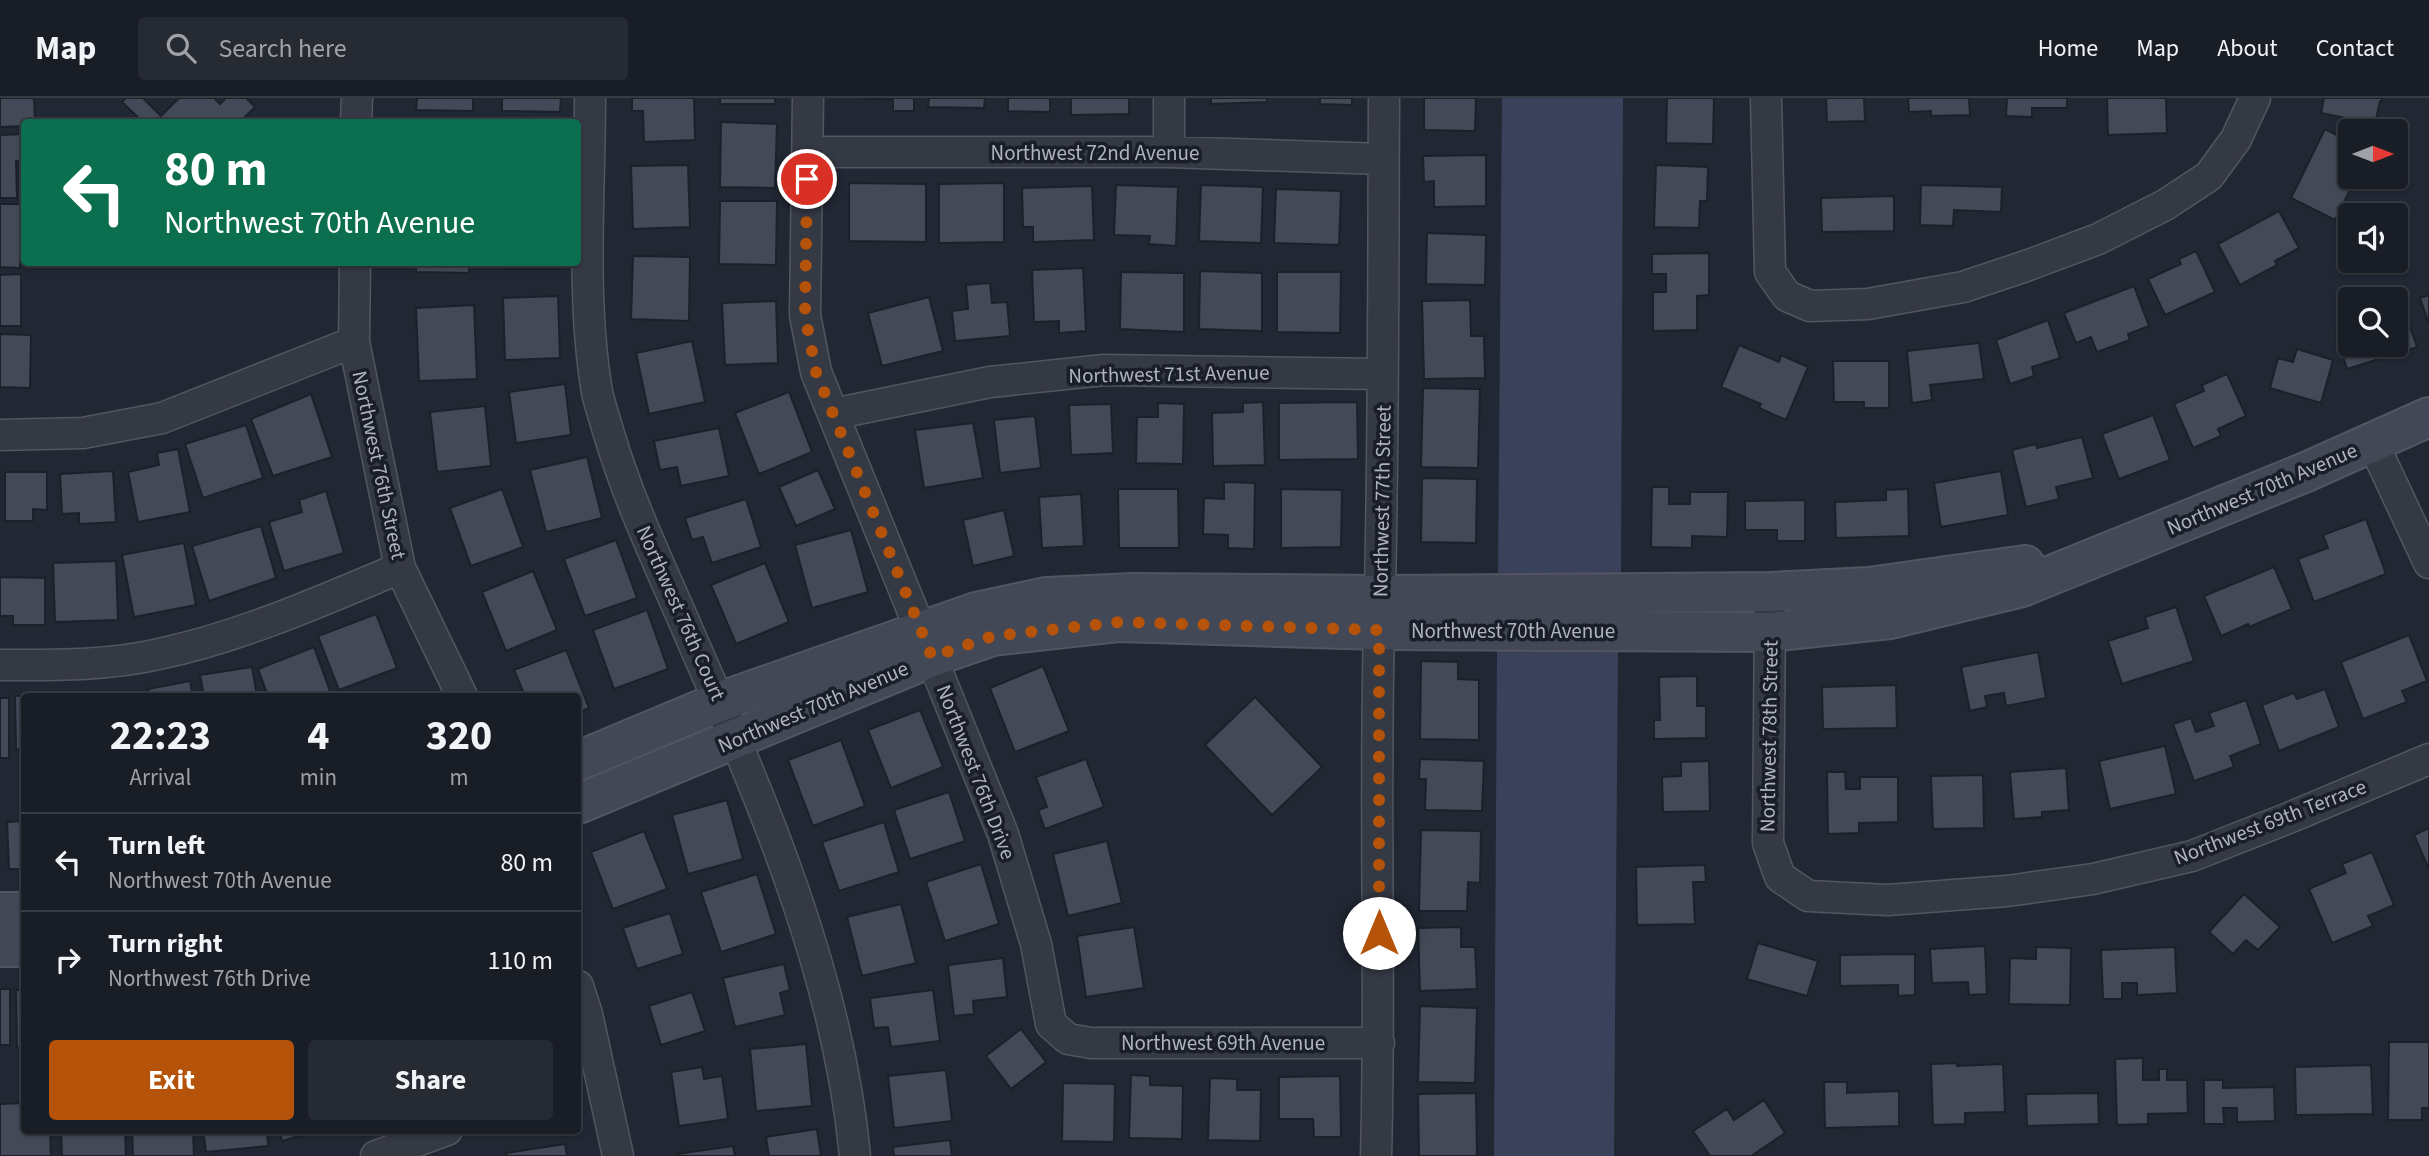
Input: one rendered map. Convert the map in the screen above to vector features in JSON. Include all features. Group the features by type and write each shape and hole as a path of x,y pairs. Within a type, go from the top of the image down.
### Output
{"street":[{"path":"356,119 357,98"},
{"name":"Northwest 76th Court","path":"590,98 589,309 598,393 622,480 736,738 793,891 826,997 852,1119 855,1156"},
{"name":"Northwest 76th Drive","path":"808,98 805,315 816,372 1003,834 1036,944 1051,1024 1068,1039"},
{"path":"1169,98 1169,152"},
{"name":"Northwest 77th Street","path":"1376,1156 1379,1043 1384,98"},
{"path":"1766,98 1770,272 1787,296 1810,306 1868,304 1963,287 2098,239 2165,205 2209,176 2236,139 2255,98"},
{"name":"Northwest 72nd Avenue","path":"808,152 1169,152 1383,159"},
{"name":"Northwest 76th Street","path":"355,266 354,342 400,568 461,693"},
{"path":"0,435 83,433 162,418 354,342"},
{"name":"Northwest 71st Avenue","path":"833,414 990,382 1104,370 1383,374"},
{"name":"Northwest 70th Avenue","path":"1380,612 1770,632 1890,619 2022,587 2293,477 2429,417"},
{"path":"2372,441 2429,564"},
{"name":"Northwest 70th Avenue","path":"581,760 719,702 927,645 993,636 1120,622 1380,612 1869,587 1998,568 2093,558"},
{"path":"0,665 72,665 158,655 261,625 400,568"},
{"name":"Northwest 78th Street","path":"1770,593 1768,843 1780,877"},
{"name":"Northwest 70th Avenue","path":"581,803 736,738 927,645"},
{"name":"Northwest 69th Terrace","path":"1780,877 1808,896 1888,900 2007,891 2093,879 2192,856 2429,759"},
{"path":"0,912 21,912"},
{"path":"0,947 21,947"},
{"path":"581,995 587,1014 589,1079 618,1156"},
{"name":"Northwest 69th Avenue","path":"1068,1039 1091,1043 1379,1043"},
{"path":"376,1156 436,1134"}],"water":[{"path":"1502,98 1623,98 1621,574 1498,573"},
{"path":"1497,646 1618,650 1614,1156 1494,1156"}],"building":[{"path":"0,98 34,98 35,119 21,119 21,126 0,127"},
{"path":"126,98 143,98 161,116 179,98 214,98 220,104 226,98 246,98 255,107 243,119 140,119 122,102"},
{"path":"417,98 473,98 473,111 416,110"},
{"path":"502,98 561,98 560,112 502,111"},
{"path":"632,98 694,98 695,140 644,142 643,111 632,111"},
{"path":"720,98 775,98 775,104 720,104"},
{"path":"862,98 914,98 914,111 893,111 893,100"},
{"path":"929,98 985,98 984,108 928,107"},
{"path":"1008,98 1050,98 1050,112 1008,111"},
{"path":"1071,98 1129,98 1129,114 1071,115"},
{"path":"1211,98 1267,98 1267,102 1211,104"},
{"path":"1320,98 1352,98 1352,105 1320,104"},
{"path":"1424,98 1476,98 1475,131 1424,130"},
{"path":"1667,98 1714,98 1713,144 1666,143"},
{"path":"1826,98 1864,98 1865,121 1827,122"},
{"path":"1908,98 1969,98 1970,115 1931,116 1931,111 1909,112"},
{"path":"2007,98 2067,98 2067,108 2032,108 2032,117 2006,116"},
{"path":"2107,98 2166,98 2167,133 2108,135"},
{"path":"2324,98 2382,98 2376,119 2350,119 2321,113"},
{"path":"721,122 777,124 775,188 720,187"},
{"path":"2325,129 2338,136 2338,189 2350,189 2344,203 2338,203 2335,220 2291,198"},
{"path":"21,134 21,161 16,161 17,198 0,198 0,135"},
{"path":"1486,155 1486,206 1434,207 1434,181 1424,182 1423,156"},
{"path":"688,165 690,227 633,229 631,166"},
{"path":"1656,165 1708,167 1707,201 1700,201 1699,228 1654,227"},
{"path":"849,183 926,184 926,242 849,241"},
{"path":"1004,183 1004,242 939,243 939,184"},
{"path":"1116,185 1178,187 1176,246 1149,244 1150,236 1114,235"},
{"path":"1201,185 1263,187 1261,243 1199,241"},
{"path":"1921,185 2002,187 2001,212 1954,210 1953,226 1920,225"},
{"path":"1092,186 1094,240 1033,242 1033,227 1023,227 1022,188"},
{"path":"1276,189 1341,191 1339,245 1274,243"},
{"path":"1894,196 1894,231 1822,232 1821,198"},
{"path":"720,201 777,201 776,265 719,264"},
{"path":"0,204 20,204 20,268 0,267"},
{"path":"2279,211 2299,248 2275,261 2277,265 2240,285 2218,244"},
{"path":"1427,233 1486,235 1485,285 1426,284"},
{"path":"2196,251 2215,292 2165,315 2148,279 2181,264 2179,259"},
{"path":"1709,253 1709,295 1697,296 1697,330 1653,331 1653,292 1666,292 1666,274 1652,274 1652,254"},
{"path":"633,256 690,257 689,321 631,319"},
{"path":"416,266 469,266 469,273 416,272"},
{"path":"503,266 559,266 559,269 503,269"},
{"path":"1083,268 1086,331 1059,333 1059,321 1034,322 1032,270"},
{"path":"1200,271 1262,273 1262,331 1199,329"},
{"path":"1121,272 1184,273 1184,332 1120,329"},
{"path":"1277,272 1341,272 1340,333 1277,332"},
{"path":"21,274 21,326 0,326 0,275"},
{"path":"990,283 992,303 1007,302 1010,336 955,341 952,311 968,309 966,285"},
{"path":"2134,286 2149,326 2128,334 2130,340 2097,352 2091,337 2076,343 2064,313"},
{"path":"2429,295 2429,324 2420,298"},
{"path":"558,296 560,358 505,360 503,298"},
{"path":"929,297 943,351 882,366 868,313"},
{"path":"1470,300 1471,336 1484,336 1485,378 1424,379 1422,301"},
{"path":"776,301 778,363 725,365 722,303"},
{"path":"474,305 477,379 419,381 416,308"},
{"path":"2048,320 2060,358 2032,367 2034,376 2010,384 1996,340"},
{"path":"2408,321 2417,347 2408,350"},
{"path":"0,334 31,335 30,388 0,387"},
{"path":"692,341 705,402 649,414 636,353"},
{"path":"1979,343 1984,379 1930,385 1932,400 1912,403 1907,351"},
{"path":"1739,345 1779,362 1781,355 1808,367 1786,420 1759,408 1761,404 1721,387"},
{"path":"2297,349 2333,360 2321,403 2270,388 2278,358 2293,362"},
{"path":"2343,357 2385,357 2347,369"},
{"path":"1833,361 1889,361 1889,408 1864,408 1864,402 1834,402"},
{"path":"2227,374 2246,416 2218,429 2221,436 2193,448 2174,404 2204,391 2202,385"},
{"path":"565,384 571,435 516,443 509,392"},
{"path":"1423,388 1480,389 1478,468 1421,467"},
{"path":"789,392 812,452 759,474 735,413"},
{"path":"311,394 332,457 273,476 251,419"},
{"path":"1263,402 1265,465 1213,466 1212,413 1243,412 1243,403"},
{"path":"1357,402 1358,459 1279,460 1279,403"},
{"path":"1158,403 1184,404 1183,464 1136,463 1137,417 1158,417"},
{"path":"1111,404 1113,453 1071,455 1069,405"},
{"path":"485,406 491,466 437,472 430,412"},
{"path":"2153,415 2170,460 2119,479 2102,434"},
{"path":"1035,416 1041,468 1000,473 994,420"},
{"path":"973,423 983,478 924,488 915,430"},
{"path":"246,425 263,478 203,498 185,444"},
{"path":"719,428 729,476 681,486 677,467 660,470 654,441"},
{"path":"2082,437 2093,478 2056,487 2059,499 2026,507 2012,450 2036,444 2037,448"},
{"path":"178,449 190,512 138,522 128,472 159,465 157,453"},
{"path":"587,457 602,518 546,532 530,470"},
{"path":"818,470 835,509 796,526 779,487"},
{"path":"113,471 116,522 79,524 79,513 62,514 60,474"},
{"path":"2001,471 2008,515 1941,527 1934,483"},
{"path":"5,472 47,472 47,510 33,509 33,521 5,521"},
{"path":"1422,478 1477,479 1476,543 1421,542"},
{"path":"1224,482 1255,483 1254,549 1228,548 1228,535 1203,534 1204,498 1224,499"},
{"path":"1652,487 1669,487 1669,504 1690,504 1690,492 1728,492 1727,537 1692,536 1692,548 1651,547"},
{"path":"502,489 523,547 471,566 450,508"},
{"path":"1118,489 1178,489 1179,548 1119,548"},
{"path":"1281,489 1342,490 1341,547 1281,548"},
{"path":"1908,489 1909,536 1836,538 1835,502 1886,500 1886,490"},
{"path":"326,491 344,553 284,571 269,522 302,512 299,500"},
{"path":"1081,494 1084,546 1042,548 1039,497"},
{"path":"746,499 761,547 712,563 703,537 692,540 685,518"},
{"path":"1805,500 1805,541 1777,541 1777,530 1745,530 1745,501"},
{"path":"1004,510 1014,556 973,566 963,520"},
{"path":"2366,519 2386,574 2314,602 2298,559 2328,548 2323,535"},
{"path":"261,526 276,578 209,601 192,546"},
{"path":"851,530 868,592 812,608 795,545"},
{"path":"616,540 637,598 585,616 564,559"},
{"path":"184,543 196,605 134,617 122,555"},
{"path":"116,561 118,620 55,622 53,563"},
{"path":"765,563 789,622 736,644 711,585"},
{"path":"2274,567 2292,609 2221,636 2204,596"},
{"path":"533,571 557,630 506,651 482,592"},
{"path":"0,577 45,578 45,625 13,625 13,616 0,616"},
{"path":"2176,607 2194,661 2122,684 2108,641 2148,628 2145,617"},
{"path":"647,610 668,669 614,689 593,630"},
{"path":"376,614 397,668 339,690 318,636"},
{"path":"2409,635 2427,681 2402,691 2407,702 2363,719 2341,662"},
{"path":"314,647 331,693 267,693 258,669"},
{"path":"566,650 589,708 581,712 581,693 524,693 514,670"},
{"path":"2038,652 2046,698 2006,706 2004,693 1985,696 1987,707 1970,711 1961,667"},
{"path":"1421,661 1458,662 1458,679 1479,680 1479,740 1420,739"},
{"path":"1043,666 1069,731 1015,752 990,688"},
{"path":"252,667 256,693 203,693 200,675"},
{"path":"1697,676 1697,706 1706,706 1706,738 1654,739 1654,720 1660,720 1659,677"},
{"path":"190,681 192,693 149,693 148,689"},
{"path":"1896,685 1897,728 1823,729 1822,687"},
{"path":"2325,689 2339,727 2279,751 2262,705 2294,693 2297,699"},
{"path":"15,696 21,696 21,749 16,749"},
{"path":"1255,697 1322,767 1272,815 1205,745"},
{"path":"0,698 9,698 9,758 0,758"},
{"path":"2246,700 2261,744 2230,756 2234,767 2194,781 2173,724 2191,718 2196,732 2214,726 2209,713"},
{"path":"920,710 943,767 891,788 868,730"},
{"path":"841,740 865,806 813,826 788,760"},
{"path":"2165,746 2176,794 2110,809 2099,761"},
{"path":"1086,759 1104,807 1045,829 1038,810 1047,807 1036,777"},
{"path":"1420,759 1484,761 1482,811 1425,810 1426,779 1419,779"},
{"path":"1709,761 1710,811 1663,812 1662,777 1681,776 1681,762"},
{"path":"2066,768 2069,810 2042,812 2042,817 2014,819 2010,772"},
{"path":"1827,772 1845,772 1846,789 1860,789 1860,777 1898,777 1898,822 1859,823 1859,833 1828,834"},
{"path":"1983,775 1984,828 1933,829 1931,776"},
{"path":"949,792 965,841 910,859 894,810"},
{"path":"727,800 743,859 688,874 672,815"},
{"path":"21,821 21,869 9,869 7,822"},
{"path":"884,822 899,872 839,891 822,842"},
{"path":"2429,828 2429,869 2414,835"},
{"path":"1421,830 1481,831 1480,883 1468,882 1467,911 1419,911"},
{"path":"644,831 667,889 613,909 591,852"},
{"path":"1107,841 1122,903 1068,916 1053,854"},
{"path":"2372,852 2394,905 2368,916 2373,926 2332,943 2309,889 2346,873 2342,864"},
{"path":"981,864 999,924 945,941 926,882"},
{"path":"1705,865 1706,882 1693,882 1695,924 1637,925 1636,867"},
{"path":"757,874 776,934 721,952 701,892"},
{"path":"2244,894 2280,927 2258,950 2246,940 2233,954 2209,932"},
{"path":"901,904 916,963 862,976 847,917"},
{"path":"670,913 683,954 637,969 623,928"},
{"path":"1134,927 1144,988 1086,997 1077,936"},
{"path":"1461,927 1461,947 1475,947 1477,989 1420,991 1418,928"},
{"path":"1758,943 1818,961 1807,996 1747,979"},
{"path":"1985,946 1987,994 1969,995 1968,982 1932,983 1930,949"},
{"path":"2036,947 2071,948 2070,1005 2009,1004 2010,958 2036,959"},
{"path":"2175,947 2177,993 2137,995 2137,983 2122,983 2122,999 2103,999 2101,950"},
{"path":"1915,954 1915,995 1898,996 1898,985 1840,986 1840,955"},
{"path":"1003,958 1007,997 973,1001 974,1014 954,1016 948,965"},
{"path":"784,964 790,990 780,993 785,1015 735,1027 723,978"},
{"path":"0,989 10,989 10,1045 0,1045"},
{"path":"16,990 21,990 21,1048 17,1048"},
{"path":"933,990 940,1041 891,1047 888,1027 874,1028 870,998"},
{"path":"692,992 705,1031 661,1045 649,1006"},
{"path":"1420,1006 1477,1008 1475,1083 1418,1082"},
{"path":"1021,1029 1046,1062 1011,1089 986,1056"},
{"path":"2389,1042 2429,1042 2429,1108 2422,1108 2422,1120 2388,1120"},
{"path":"806,1044 812,1106 756,1111 750,1049"},
{"path":"2143,1058 2143,1080 2159,1080 2159,1069 2167,1069 2167,1080 2187,1080 2188,1113 2148,1114 2148,1124 2117,1125 2115,1059"},
{"path":"1957,1063 1957,1066 2003,1064 2005,1112 1965,1113 1965,1124 1933,1125 1931,1064"},
{"path":"2371,1065 2373,1114 2296,1115 2295,1067"},
{"path":"702,1067 704,1079 722,1076 728,1119 679,1126 671,1072"},
{"path":"946,1070 952,1121 894,1128 888,1076"},
{"path":"1131,1075 1150,1076 1150,1085 1183,1086 1182,1139 1129,1138"},
{"path":"1340,1076 1341,1137 1314,1137 1313,1119 1279,1119 1279,1077"},
{"path":"1210,1078 1237,1079 1237,1090 1261,1090 1260,1141 1208,1140"},
{"path":"2204,1080 2223,1080 2223,1088 2274,1087 2275,1121 2237,1122 2237,1108 2223,1108 2224,1124 2204,1124"},
{"path":"1824,1082 1847,1082 1847,1093 1899,1091 1899,1126 1825,1128"},
{"path":"1063,1083 1115,1084 1114,1142 1062,1141"},
{"path":"1476,1093 1477,1156 1419,1156 1418,1094"},
{"path":"2098,1093 2099,1124 2027,1126 2026,1094"},
{"path":"1764,1100 1785,1133 1751,1156 1710,1156 1693,1131 1727,1109 1734,1120"},
{"path":"21,1103 21,1134 50,1134 51,1156 0,1156 0,1104"},
{"path":"817,1129 821,1156 769,1156 766,1137"},
{"path":"61,1134 125,1134 126,1156 62,1156"},
{"path":"132,1134 193,1134 194,1156 133,1156"},
{"path":"204,1134 267,1134 268,1146 206,1152"},
{"path":"280,1134 306,1134 282,1141"},
{"path":"950,1140 952,1156 894,1156 893,1147"},
{"path":"565,1144 567,1156 507,1156 506,1153"},
{"path":"733,1146 735,1156 677,1154"}],"route":[{"path":"807,179 805,315 816,372 932,657 993,636 1120,622 1379,630 1379,933"}]}
